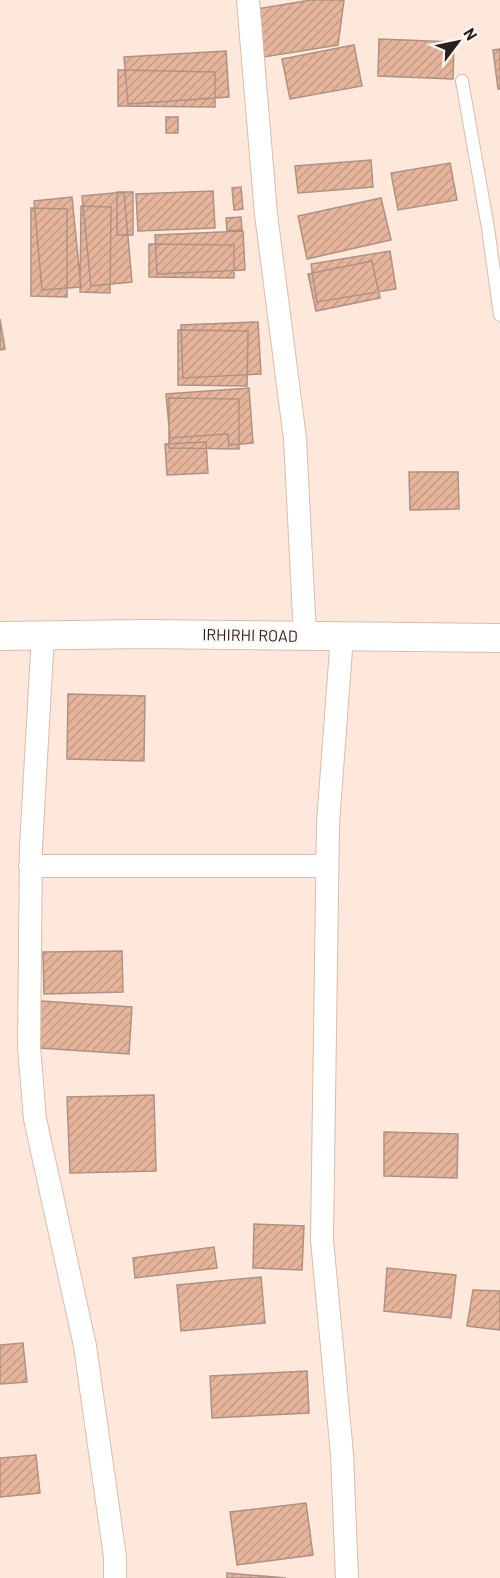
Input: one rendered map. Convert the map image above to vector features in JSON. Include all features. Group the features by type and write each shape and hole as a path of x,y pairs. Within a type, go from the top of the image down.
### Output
{"street":[{"path":"248,0 266,214 295,439 305,636"},
{"path":"43,635 30,866 28,1047 35,1119 85,1346 115,1557 115,1578"},
{"name":"IRHIRHI ROAD","path":"0,636 500,638"},
{"path":"342,636 327,866 322,1240 342,1454 346,1578"},
{"path":"30,866 327,866"}],"lane":[{"path":"462,81 488,228 500,315"}],"building":[{"path":"311,0 344,0 338,45 264,57 256,9"},
{"path":"379,39 454,42 453,79 378,76"},
{"path":"354,45 362,86 290,99 282,59"},
{"path":"500,49 500,89 498,89 493,50"},
{"path":"226,51 229,97 128,104 124,57"},
{"path":"118,70 215,72 215,107 118,106"},
{"path":"166,117 178,117 178,133 166,133"},
{"path":"371,160 373,187 298,193 295,166"},
{"path":"450,163 457,200 398,210 391,173"},
{"path":"241,187 243,209 234,210 232,188"},
{"path":"213,191 215,228 138,231 136,194"},
{"path":"117,192 133,192 133,235 117,235"},
{"path":"124,192 132,282 91,286 82,196"},
{"path":"72,197 81,287 42,290 34,201"},
{"path":"381,198 391,240 307,259 298,216"},
{"path":"81,206 111,207 110,293 80,292"},
{"path":"31,208 67,209 67,297 31,296"},
{"path":"241,217 242,230 227,231 226,218"},
{"path":"243,231 245,270 157,274 155,235"},
{"path":"149,244 234,245 234,278 149,277"},
{"path":"390,251 396,289 317,302 311,264"},
{"path":"372,261 380,298 316,311 308,274"},
{"path":"0,319 5,349 0,350"},
{"path":"258,322 261,374 183,378 181,325"},
{"path":"178,330 248,331 247,386 178,385"},
{"path":"249,388 253,443 229,445 228,434 170,438 166,394"},
{"path":"169,398 239,399 239,449 169,448"},
{"path":"206,442 208,473 167,475 165,444"},
{"path":"409,472 458,472 459,509 410,510"},
{"path":"68,694 145,696 144,761 67,759"},
{"path":"122,951 123,992 44,994 43,952"},
{"path":"41,1001 132,1007 129,1054 39,1048"},
{"path":"154,1095 156,1171 70,1173 67,1097"},
{"path":"384,1132 458,1134 457,1178 384,1176"},
{"path":"254,1224 304,1226 302,1270 253,1268"},
{"path":"214,1247 217,1268 135,1278 133,1258"},
{"path":"387,1268 456,1275 451,1318 384,1311"},
{"path":"261,1277 265,1323 181,1331 177,1285"},
{"path":"473,1290 500,1291 500,1330 467,1326"},
{"path":"23,1343 27,1382 0,1384 0,1345"},
{"path":"307,1371 309,1413 212,1418 210,1376"},
{"path":"36,1455 40,1493 0,1497 0,1458"},
{"path":"306,1503 313,1555 237,1565 230,1512"},
{"path":"227,1573 286,1578 227,1578"}]}
